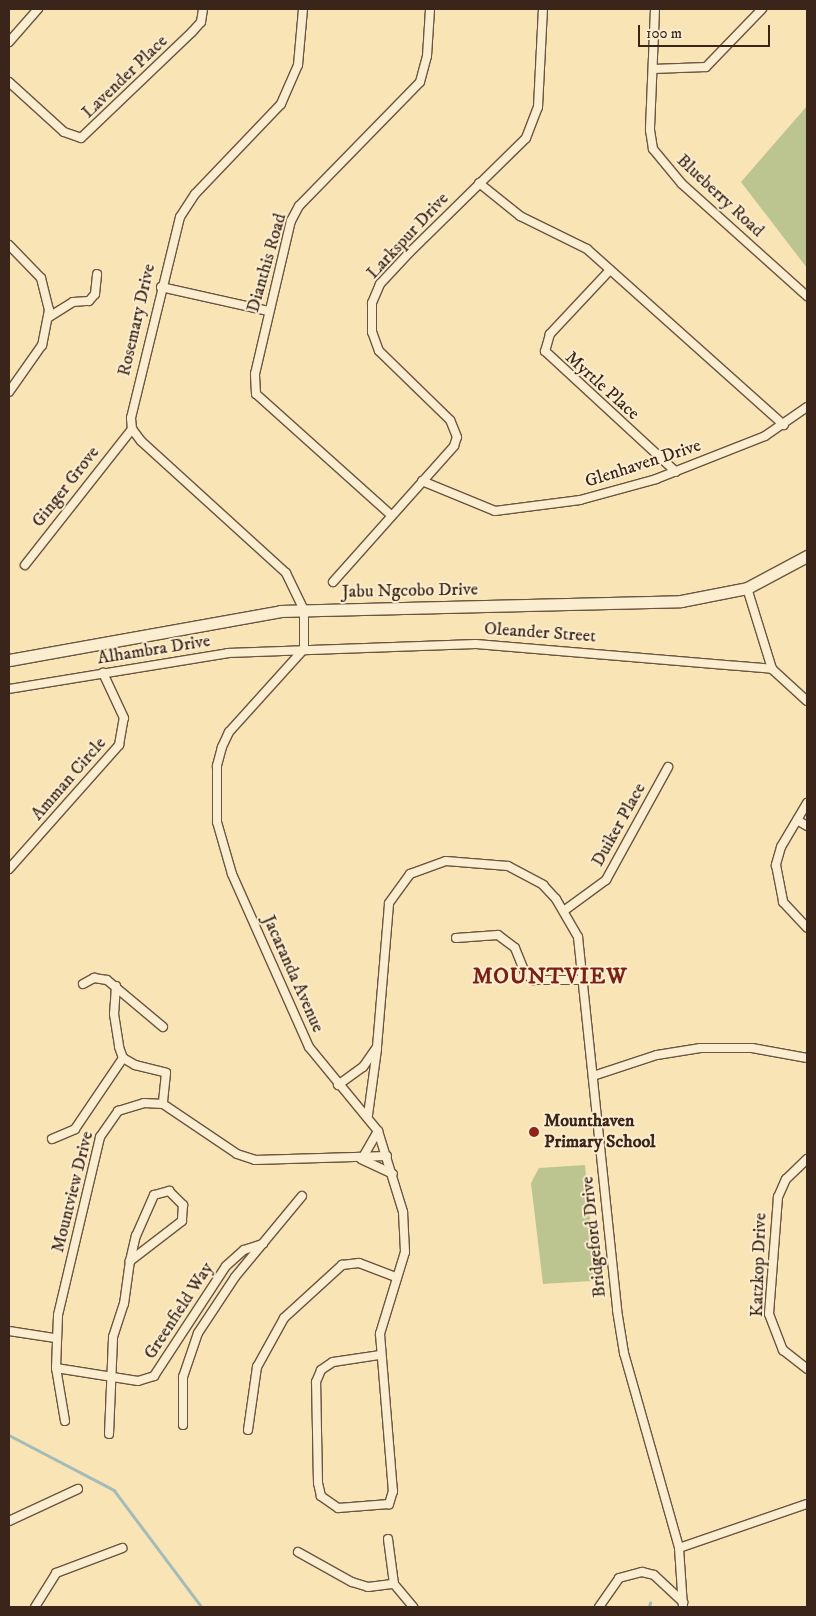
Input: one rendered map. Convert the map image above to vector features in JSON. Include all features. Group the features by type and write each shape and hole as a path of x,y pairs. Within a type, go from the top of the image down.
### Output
{"main road":[{"name":"Jabu Ngcobo Drive","path":"9,660 209,621 304,610 644,603 747,588 807,556"}],"street":[{"path":"9,42 38,9"},
{"name":"Lavender Place","path":"9,82 64,132 82,138 192,32 201,22 203,9"},
{"name":"Rosemary Drive","path":"132,429 171,240 195,194 270,117 291,87 298,65 302,9"},
{"name":"Dianthis Road","path":"391,515 256,394 254,374 268,311 299,206 420,82 428,56 430,9"},
{"name":"Larkspur Drive","path":"333,582 454,446 455,427 379,351 372,332 372,303 380,284 526,138 535,122 543,9"},
{"name":"Blueberry Road","path":"655,9 653,149 682,184 807,296"},
{"path":"653,69 706,67 762,9"},
{"path":"479,183 520,216 573,239 784,425"},
{"path":"9,245 40,278 49,317 42,345 9,392"},
{"name":"Myrtle Place","path":"610,270 550,334 545,352 676,472"},
{"path":"49,317 73,302 89,301 95,294 97,274"},
{"path":"161,287 268,311"},
{"name":"Glenhaven Drive","path":"422,481 495,511 580,500 676,472 784,425 807,407"},
{"path":"132,429 286,573 304,610 304,649"},
{"name":"Ginger Grove","path":"24,565 132,429"},
{"path":"747,588 772,669 807,701"},
{"name":"Oleander Street","path":"304,649 519,645 772,669"},
{"name":"Alhambra Drive","path":"9,689 228,653 304,649"},
{"name":"Jacaranda Avenue","path":"304,649 230,732 217,766 217,822 232,874 309,1047 338,1085 368,1115 378,1131 393,1174 406,1236 396,1277 384,1313 380,1355 393,1491 389,1504 338,1508 321,1496 318,1483 316,1382 333,1362 380,1355"},
{"name":"Amman Circle","path":"9,869 119,745 124,718 103,673"},
{"name":"Duiker Place","path":"565,910 606,880 668,767"},
{"path":"807,804 780,847 777,886 789,911 807,928"},
{"path":"796,820 807,826"},
{"name":"Bridgeford Drive","path":"368,1115 377,1047 389,903 410,874 446,861 508,866 543,885 565,910 578,937 624,1353 679,1548 683,1604"},
{"path":"456,938 498,935 516,948 525,973 533,980 583,980"},
{"path":"83,984 101,977 116,986 163,1027"},
{"path":"116,986 114,1032 123,1058"},
{"path":"338,1085 363,1067 377,1047"},
{"path":"593,1076 656,1055 700,1048 752,1048 807,1058"},
{"path":"123,1058 166,1073 162,1104 237,1154 255,1160 387,1156"},
{"path":"52,1139 75,1129 123,1058"},
{"name":"Mountview Drive","path":"65,1421 56,1368 55,1338 100,1137 108,1122 127,1106 162,1104"},
{"path":"360,1157 378,1131"},
{"path":"360,1157 393,1174"},
{"name":"Katzkop Drive","path":"807,1159 786,1179 778,1197 769,1314 783,1350 807,1369"},
{"path":"109,1434 113,1377 113,1337 130,1261 154,1195 169,1191 183,1205 182,1221 130,1261"},
{"name":"Greenfield Way","path":"183,1426 183,1377 198,1333 302,1196"},
{"name":"Greenfield Way","path":"56,1368 138,1381 154,1376 226,1266 244,1250 264,1244"},
{"path":"248,1430 257,1367 284,1318 342,1265 359,1263 396,1277"},
{"path":"9,1331 55,1338"},
{"path":"9,1521 78,1489"},
{"path":"679,1548 807,1504"},
{"path":"388,1539 394,1584 413,1607"},
{"path":"35,1607 56,1573 122,1548"},
{"path":"298,1552 368,1587 394,1584"},
{"path":"599,1607 619,1578 642,1572 654,1575 683,1604"}],"green space":[{"path":"807,106 807,268 741,182"},
{"path":"585,1165 595,1276 591,1281 543,1284 531,1183 539,1168"}],"waterway":[{"path":"9,1435 114,1490 202,1607"},
{"path":"649,1607 650,1603"}],"place":[{"name":"Mounthaven Primary School","path":"534,1132"}],"district":[{"name":"MOUNTVIEW","path":"550,977"}]}
